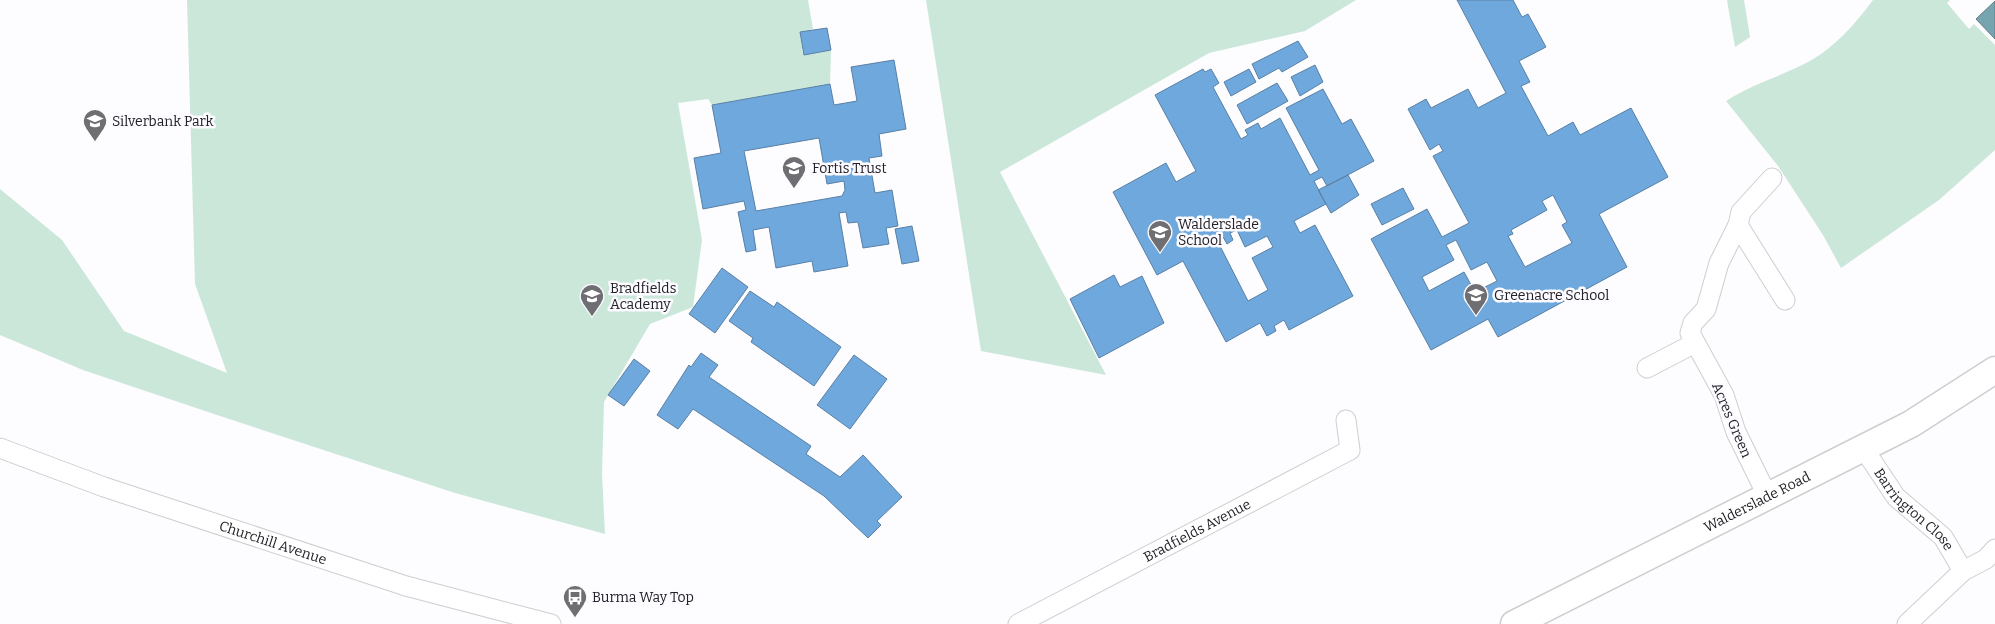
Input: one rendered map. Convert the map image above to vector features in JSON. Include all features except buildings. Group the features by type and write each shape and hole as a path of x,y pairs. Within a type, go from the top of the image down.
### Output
{"street":[{"name":"Acres Green","path":"1768,498 1736,432 1724,395 1690,334 1693,323 1706,309 1719,263 1738,226 1741,212 1772,178"},
{"path":"1738,226 1785,300"},
{"path":"1647,368 1695,343"},
{"name":"Walderslade Road","path":"1514,624 1864,449 1911,424 1995,370"},
{"name":"Bradfields Avenue","path":"1018,624 1047,617 1350,450 1346,420"},
{"name":"Churchill Avenue","path":"0,448 104,487 406,586 551,624"},
{"name":"Barrington Close","path":"1864,449 1896,497 1943,536 1963,571"},
{"path":"1907,624 1963,571 1986,559 1995,549"}],"green space":[{"path":"187,0 808,0 813,29 800,33 803,54 831,50 830,84 712,105 708,99 678,103 702,240 693,307 650,324 604,402 602,474 605,534 455,493 217,415 83,370 0,335 0,189 62,240 124,331 227,373 195,284"},
{"path":"926,0 1356,0 1305,31 1209,53 1000,172 1106,375 981,351"},
{"path":"1727,0 1744,0 1750,37 1735,47"},
{"path":"1873,0 1950,0 1947,3 1969,29 1974,24 1995,45 1995,150 1939,200 1841,268 1823,235 1778,166 1726,101 1810,61 1828,49 1860,17"}],"place":[{"name":"Silverbank Park","path":"95,142"},
{"name":"Fortis Trust","path":"794,189"},
{"name":"Walderslade School","path":"1160,253"},
{"name":"Greenacre School","path":"1476,316"},
{"name":"Bradfields Academy","path":"592,317"},
{"name":"Burma Way Top","path":"575,618"}]}
